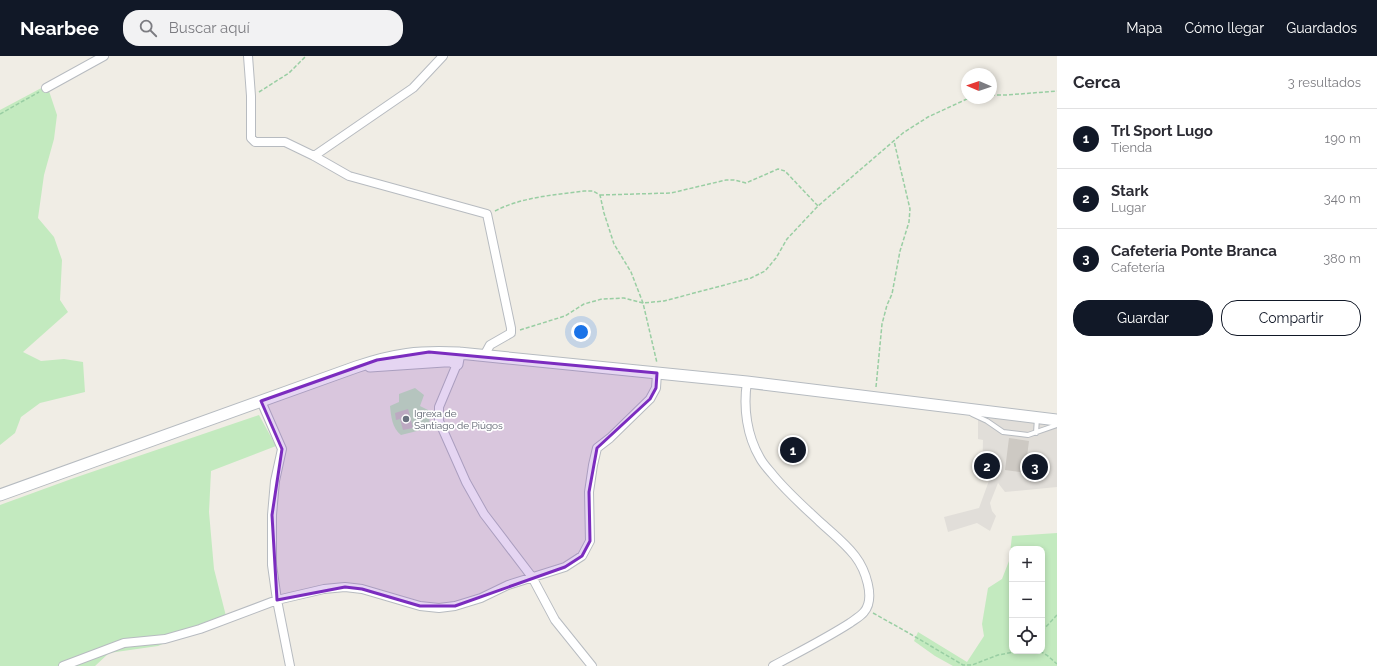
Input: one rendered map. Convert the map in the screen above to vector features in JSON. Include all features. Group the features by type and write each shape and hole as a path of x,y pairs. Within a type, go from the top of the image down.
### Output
{"main road":[{"path":"0,495 356,367 400,354 415,353 458,359 484,356 747,382 1057,420"}],"street":[{"path":"46,88 104,56"},
{"path":"248,56 251,95 251,138 255,142 285,142 314,156 348,176 487,214 508,316 510,333 490,345 484,356"},
{"path":"314,156 413,88 443,56"},
{"path":"458,359 439,407 439,421 466,482 484,514 532,577 555,620 592,666"},
{"path":"63,666 124,643 165,638 200,630 277,600 324,589 345,587 362,588 420,606 439,608 455,606 482,598 508,585 565,567 582,556 590,541 589,492 593,464 598,448 650,398 656,388 657,373"},
{"path":"747,382 745,397 746,417 752,441 760,460 781,484 809,512 843,542 855,556 864,574 869,591 869,605 864,613 842,628 773,666"},
{"path":"261,401 282,449 275,481 272,515 272,566 290,666"}],"lane":[{"path":"958,408 987,421 1002,432 1028,434 1036,433 1057,425"},
{"path":"1036,433 1037,417"}],"path":[{"path":"251,95 257,93 289,73 306,56"},
{"path":"0,114 46,88"},
{"path":"997,95 1057,90"},
{"path":"510,333 565,316 584,304 602,300 624,298 642,303 664,301 751,278 765,271 776,258 788,239 818,206 903,133 928,117 961,102"},
{"path":"875,397 882,324 887,305 892,294 900,251 909,222 910,209 894,141"},
{"path":"487,214 506,205 531,198 584,191 593,191 600,195 671,193 726,180 746,183 778,169 785,171 791,176 818,206"},
{"path":"600,195 604,214 614,244 631,272 642,303 658,364 657,373"},
{"path":"866,610 883,618 963,665 972,666 998,655 1009,653"},
{"path":"1045,629 1057,615"},
{"path":"1045,654 1057,664"}],"highlighted area":[{"path":"429,352 657,373 656,388 650,399 597,448 589,492 590,541 582,556 565,567 455,606 420,606 362,589 345,587 277,600 272,515 282,449 261,401 377,360"}],"shaded area":[{"path":"978,416 1057,426 1057,487 1005,492 998,483 990,503 992,511 996,516 990,531 977,523 948,532 944,517 979,508 990,478 982,477 983,440 978,439"}],"green space":[{"path":"47,85 57,115 54,139 44,175 38,218 54,237 62,260 60,300 68,312 23,352 41,361 64,359 83,362 85,392 40,403 21,417 15,433 0,445 0,110"},
{"path":"415,388 424,395 420,406 430,411 429,428 401,435 394,425 390,406 399,402 399,394"},
{"path":"259,415 276,446 211,471 209,512 214,569 226,616 158,646 109,653 95,666 0,666 0,505 74,478"},
{"path":"1057,533 1057,666 953,666 935,656 914,641 918,632 967,662 984,636 982,624 988,588 1002,579 1009,561 1009,654 1045,654 1045,546 1011,546 1012,536"}],"building":[{"name":"Igrexa de Santiago de Piúgos","path":"408,409 413,428 403,430 400,419 396,420 395,413"},
{"path":"1009,438 1029,441 1026,464 1045,467 1044,475 1005,470"},
{"path":"983,456 992,456 992,476 983,476"}],"place":[{"name":"Igrexa de Santiago de Piúgos","path":"406,419"},
{"name":"Trl Sport Lugo","path":"793,450"},
{"name":"Stark","path":"987,466"},
{"name":"Cafeteria Ponte Branca","path":"1035,467"}]}
